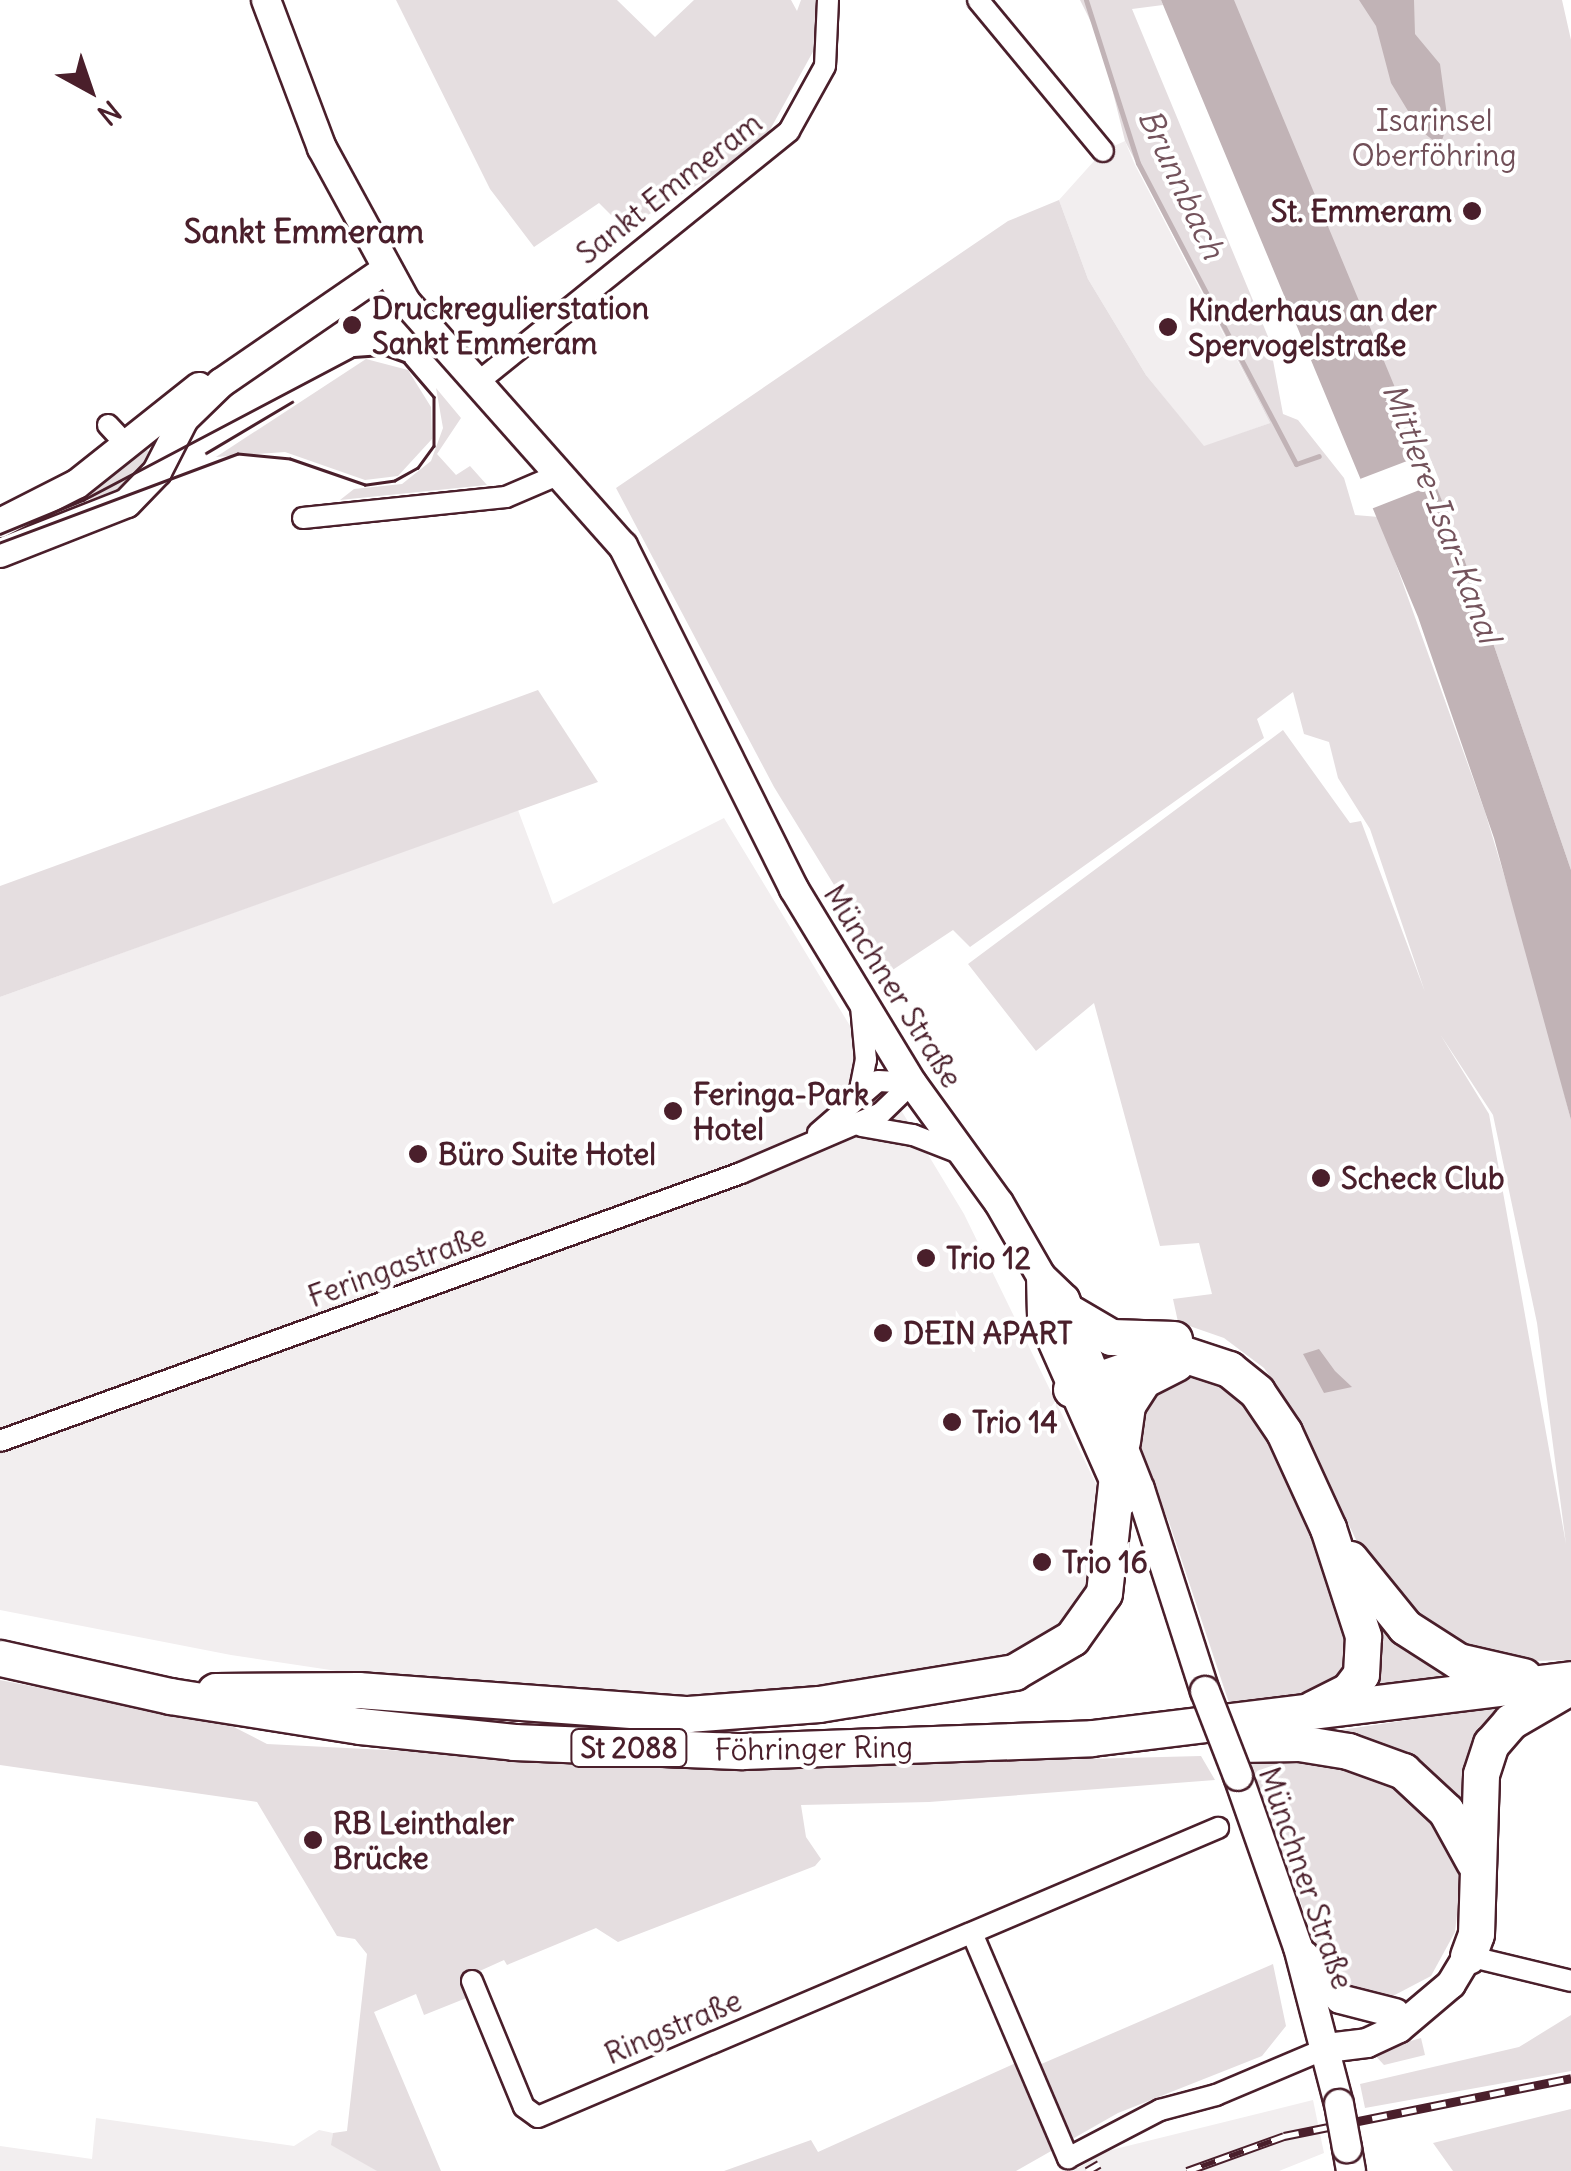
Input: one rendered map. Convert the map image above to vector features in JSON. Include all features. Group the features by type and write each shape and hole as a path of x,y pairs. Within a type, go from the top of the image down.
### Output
{"highway":[{"path":"1057,1316 1111,1337 1200,1338 1239,1356 1284,1412 1284,1432"},
{"path":"1085,1384 1177,1352 1201,1357 1257,1392 1284,1432 1328,1528 1366,1654 1348,1691 1283,1719"},
{"path":"1122,1441 1127,1404 1143,1380 1166,1365 1201,1357"},
{"path":"170,1696 245,1688 358,1690 688,1714 819,1704 1014,1672 1072,1638 1104,1593 1116,1485"},
{"path":"1328,1528 1405,1627 1458,1660 1565,1682"},
{"name":"Föhringer Ring","path":"0,1658 170,1696 360,1726 628,1748 743,1751 1092,1738 1283,1719 1565,1682"},
{"path":"1468,1956 1476,1934 1474,1862 1481,1774 1492,1744 1511,1721 1565,1682"},
{"path":"1092,1738 1158,1746 1299,1743 1348,1750 1403,1771 1427,1788 1474,1862"}],"main road":[{"name":"Münchner Straße","path":"266,0 322,148 406,302 623,546 794,889 860,989 912,1083 966,1156 1041,1276 1055,1284 1057,1316 1085,1384 1116,1485 1178,1613"},
{"path":"0,553 114,511 142,490 164,462 184,419 220,384 387,269"},
{"path":"0,523 76,484 121,434 198,387 220,384"},
{"path":"121,434 155,440 164,462"},
{"name":"Münchner Straße","path":"1085,1384 1122,1441 1178,1613 1298,1947 1327,2048 1349,2159"},
{"path":"1298,1947 1340,1999 1396,2013"},
{"path":"1327,2048 1368,2043 1424,2008 1451,1984 1468,1956"},
{"path":"1327,2048 1360,2022 1424,2008"}],"street":[{"name":"Sankt Emmeram","path":"478,383 573,300 726,187 789,131 810,100 832,35 828,0"},
{"path":"978,0 1103,151"},
{"path":"303,518 506,497 562,473"},
{"path":"860,989 866,1060 860,1095"},
{"name":"Feringastraße","path":"810,1140 878,1082 912,1083"},
{"name":"Feringastraße","path":"0,1441 698,1188 882,1113 912,1083"},
{"name":"Feringastraße","path":"849,1126 883,1126 966,1156"},
{"name":"Ringstraße","path":"472,1981 524,2106 538,2116 1218,1828"},
{"path":"972,1933 1068,2158 1160,2110 1216,2095 1327,2048"},
{"path":"1468,1956 1571,1981"}],"shaded area":[{"name":"Kinderhaus an der Spervogelstraße","path":"1125,141 1270,423 1204,447 1146,375 1088,279 1059,200 1103,151"},
{"path":"518,810 553,904 724,818 964,1214 1097,1486 1108,1529 1097,1588 1030,1658 688,1707 556,1704 231,1655 0,1610 0,997"},
{"path":"1313,2100 1324,2153 1279,2171 1073,2171 1107,2151"},
{"path":"96,2118 294,2146 319,2130 333,2133 332,2145 378,2171 0,2171 0,2146 92,2159"}],"green space":[{"path":"396,0 617,0 655,37 694,0 791,0 797,11 801,0 819,0 820,39 761,146 625,229 599,203 534,247 490,189"},
{"path":"1080,0 1161,0 1163,5 1132,9 1269,339 1283,414 1298,420 1344,478 1355,515 1379,517 1485,812 1531,964 1571,1120 1571,1660 1502,1662 1465,1650 1414,1619 1374,1577 1295,1413 1264,1368 1224,1338 1178,1322 1173,1299 1212,1294 1199,1243 1160,1246 1094,1003 1036,1051 968,964 1283,730 1350,823 1361,821 1425,992 1370,829 1338,778 1329,742 1304,734 1293,692 1257,719 1264,738 970,947 953,930 888,973 774,787 616,488 1008,221 1059,200 1088,279 1146,375 1204,446 1270,423 1125,141 1100,40","holes":["1440,1034 1493,1115 1537,1323 1566,1544 1489,1114"]},
{"name":"Isarinsel Oberföhring","path":"1229,0 1562,0 1571,40 1571,870 1455,532"},
{"path":"366,359 408,370 431,407 432,439 398,476 365,480 285,452 216,457"},
{"path":"436,388 461,418 437,454 456,475 470,466 487,485 340,500 354,489 402,484 431,461 443,428"},
{"path":"138,443 155,456 130,484 89,508 91,491"},
{"path":"538,690 598,782 0,997 0,886"},
{"path":"1188,1372 1225,1382 1263,1423 1355,1631 1338,1688 1231,1709 1169,1522 1135,1445 1139,1400"},
{"path":"1367,1604 1469,1677 1366,1692"},
{"path":"0,1680 230,1725 267,1744 743,1768 1201,1756 1215,1780 929,1802 801,1805 806,1837 821,1859 815,1866 618,1942 596,1928 507,1965 504,1960 462,1979 469,1997 424,2015 416,1994 374,2012 441,2171 377,2171 331,2145 333,2133 347,2131 367,1954 355,1939 337,1936 257,1802 0,1765"},
{"path":"1501,1706 1469,1761 1462,1810 1321,1733"},
{"path":"1246,1752 1348,1761 1420,1794 1454,1848 1461,1879 1455,1932 1431,1976 1391,1997 1364,2001 1327,1975"},
{"path":"1273,1964 1286,2026 1262,2056 1118,2113 1016,2171 724,2171 811,2140 818,2152 1027,2058 1032,2068"},
{"path":"1571,2015 1571,2071 1365,2108 1360,2084 1519,2047"},
{"path":"1421,2038 1425,2055 1384,2065 1372,2052"},
{"path":"1571,2109 1571,2171 1453,2171 1433,2143"}],"water":[{"name":"Mittlere-Isar-Kanal","path":"1161,0 1234,0 1455,532 1571,870 1571,1120 1494,838 1418,617"},
{"path":"1359,0 1414,0 1415,34 1440,64 1448,123 1440,146 1419,129 1391,83 1376,26"},
{"path":"1319,1349 1352,1387 1324,1393 1303,1354"}],"pier":[{"path":"1428,453 1440,482 1371,509 1360,479"}],"waterway":[{"name":"Brunnbach","path":"1086,0 1138,163 1296,464 1319,456"}],"tram line":[{"path":"0,534 83,500 354,357 385,355 404,362 434,397 434,446 418,468 395,481 365,485 290,459 238,454 0,543"},
{"path":"206,453 292,402"}],"railway":[{"path":"1187,2171 1284,2136 1571,2078"},
{"path":"1087,2171 1099,2164"}],"place":[{"name":"St. Emmeram","path":"1472,211"},
{"name":"Druckregulierstation Sankt Emmeram","path":"352,325"},
{"name":"Kinderhaus an der Spervogelstraße","path":"1168,327"},
{"name":"Feringa-Park Hotel","path":"673,1111"},
{"name":"Büro Suite Hotel","path":"418,1154"},
{"name":"Scheck Club","path":"1321,1178"},
{"name":"Trio 12","path":"926,1258"},
{"name":"DEIN APART","path":"883,1333"},
{"name":"Trio 14","path":"952,1422"},
{"name":"Trio 16","path":"1042,1562"},
{"name":"RB Leinthaler Brücke","path":"313,1840"}],"district":[{"name":"Sankt Emmeram","path":"304,232"}]}
